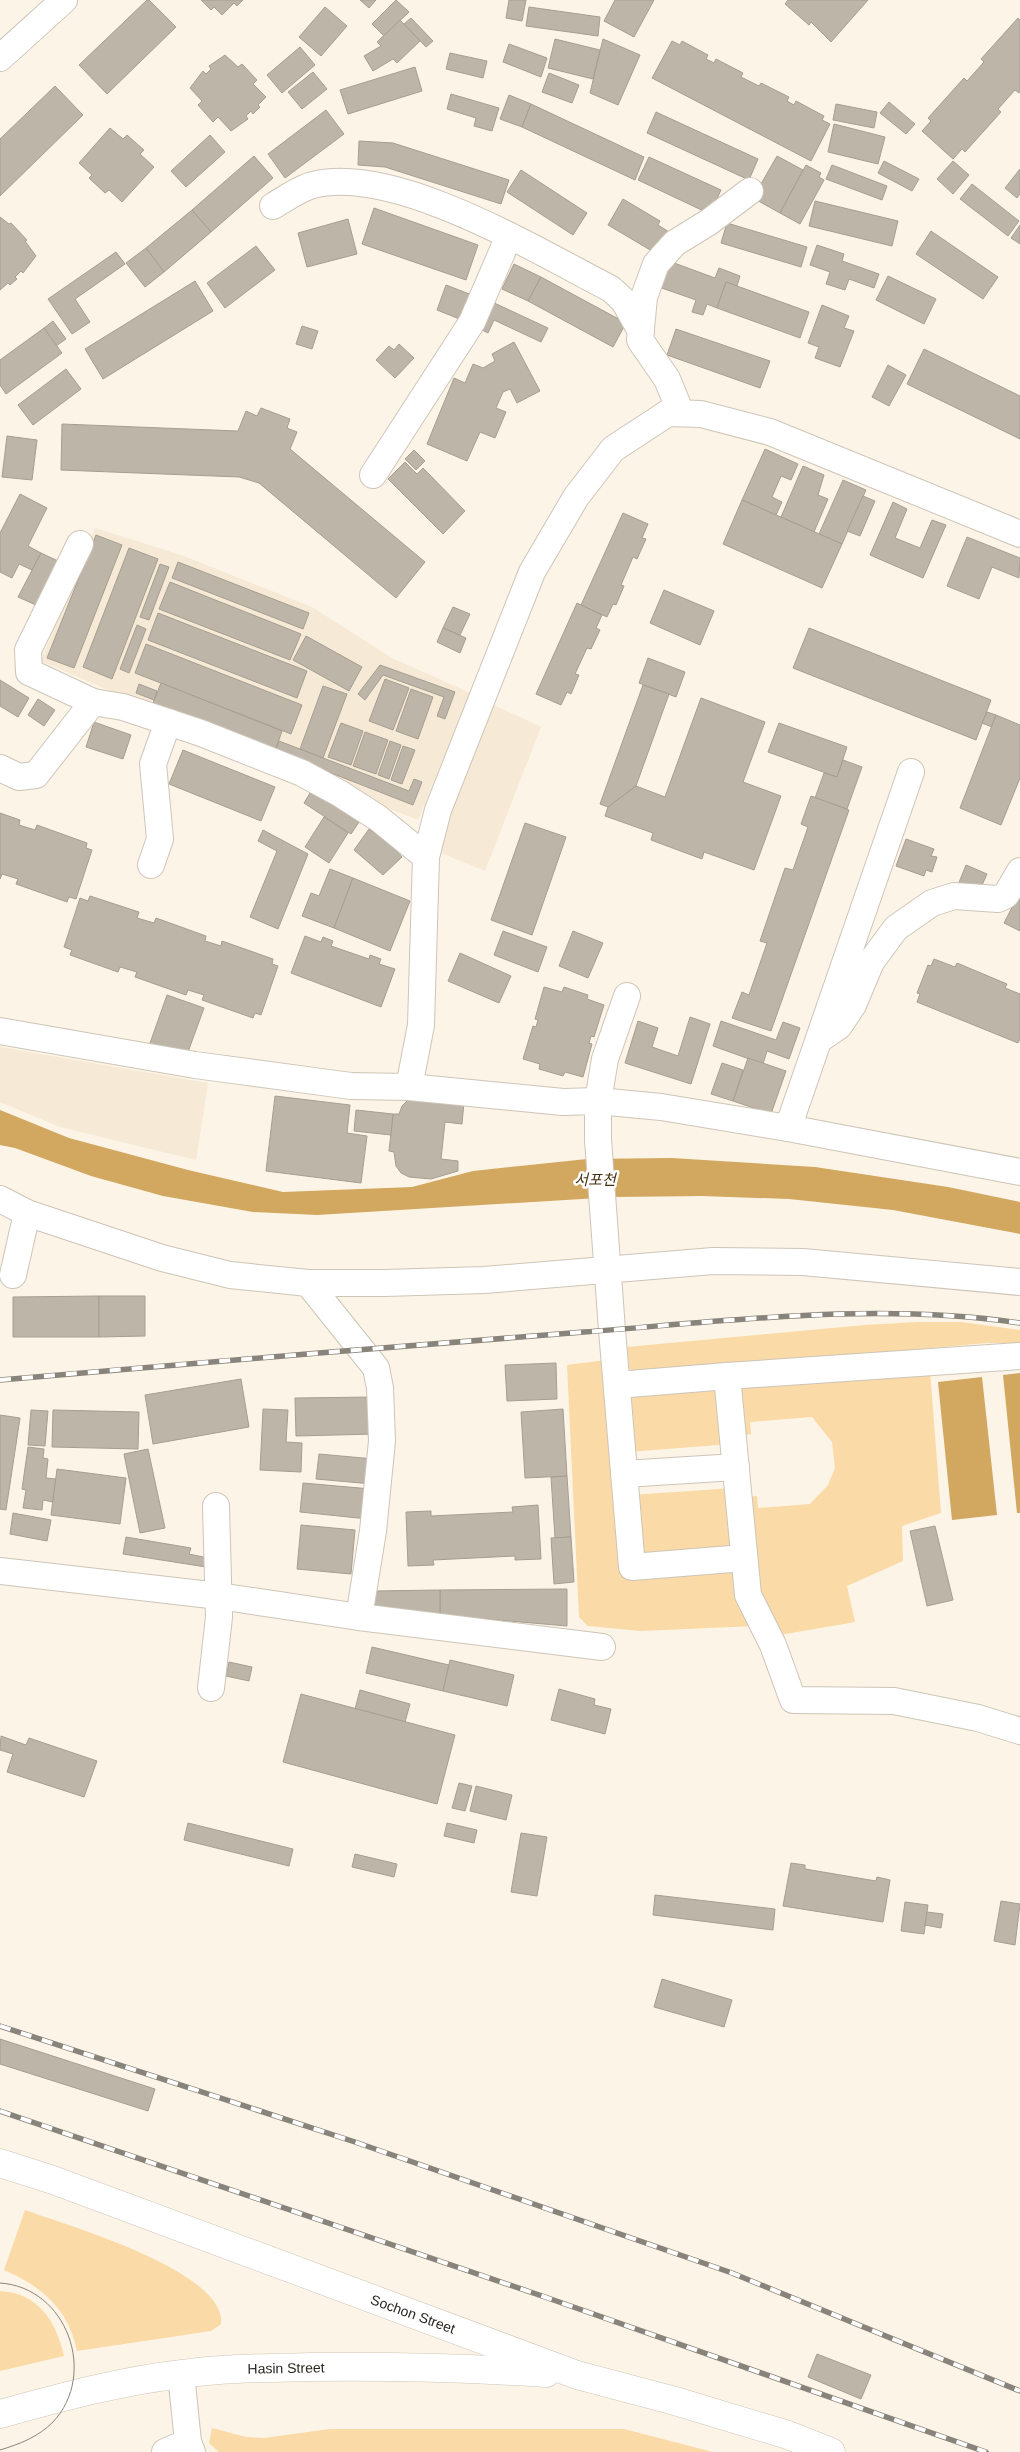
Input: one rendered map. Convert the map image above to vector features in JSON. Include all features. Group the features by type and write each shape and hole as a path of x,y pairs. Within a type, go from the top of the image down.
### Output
{"main road":[{"name":"Sochon Street","path":"0,2163 53,2180 576,2375 675,2401 788,2435 831,2452"},
{"name":"Hasin Street","path":"0,2414 70,2395 181,2374 252,2368 362,2366 474,2368 576,2375"}],"street":[{"path":"0,58 64,0"},
{"path":"273,206 312,185 342,181 385,188 463,212 611,290 624,301 641,332"},
{"path":"681,413 667,379 640,340 644,297 656,264 674,244 709,222 750,190"},
{"path":"373,475 472,322 509,236"},
{"path":"409,1087 421,1025 426,856 438,810 532,572 576,497 614,449 668,413 700,414 770,432 1020,534"},
{"path":"80,544 28,650 29,672 93,702 123,707 168,722 317,781 378,818 426,856"},
{"path":"0,768 19,777 36,775 93,702"},
{"path":"151,865 160,839 153,764 168,722"},
{"path":"788,1128 911,772"},
{"path":"818,1040 839,1026 853,1006 871,962 896,928 932,903 954,896 998,899 1006,895 1020,871"},
{"path":"626,996 605,1059 598,1101 598,1140 632,1567 744,1558"},
{"path":"0,1031 195,1065 351,1086 409,1087 563,1102 598,1101 661,1107 788,1128 1020,1172"},
{"path":"0,1199 27,1213 171,1260 230,1275 308,1283 484,1280 608,1268 713,1261 803,1262 1020,1282"},
{"path":"13,1275 27,1213"},
{"path":"308,1283 376,1368 380,1388 382,1441 373,1531 359,1617"},
{"path":"617,1385 1020,1356"},
{"path":"727,1376 748,1595 773,1645 793,1700 894,1701 978,1718 1020,1732"},
{"path":"624,1474 736,1466"},
{"path":"211,1688 219,1596 216,1506"},
{"path":"0,1570 219,1596 359,1617 602,1647"},
{"path":"181,2374 182,2449"}],"shaded area":[{"path":"95,528 181,555 312,607 392,658 470,693 418,820 318,780 41,661"},
{"path":"494,705 541,727 485,871 434,850"},
{"path":"0,1047 208,1083 196,1160 60,1127 0,1102"},
{"path":"961,1322 1020,1330 1020,1343 986,1343 630,1376 627,1347 865,1325"},
{"path":"606,1360 625,1572 740,1567 755,1626 640,1631 588,1626 579,1617 567,1365"},
{"path":"930,1371 941,1513 902,1526 903,1561 847,1586 855,1622 774,1636 758,1596 749,1497 757,1496 758,1508 810,1504 828,1485 835,1468 832,1442 812,1417 750,1422 751,1434 744,1435 735,1385"},
{"path":"726,1386 731,1444 628,1452 624,1394"},
{"path":"734,1488 739,1548 636,1556 631,1495"},
{"path":"25,2210 107,2239 141,2253 172,2269 199,2286 216,2304 221,2324 211,2331 77,2351 68,2323 52,2301 18,2276 4,2270"},
{"path":"0,2291 25,2297 44,2312 56,2332 64,2356 0,2371"},
{"path":"212,2428 246,2437 264,2438 330,2429 624,2429 713,2452 219,2452 209,2443"}],"water":[{"name":"서포천","path":"0,1110 69,1138 188,1170 283,1192 412,1187 473,1171 587,1159 672,1158 815,1167 948,1187 1020,1202 1020,1234 893,1210 789,1199 702,1196 615,1197 317,1215 253,1212 163,1196 91,1176 15,1148 0,1145"},
{"path":"1020,1373 1020,1513 1017,1513 1003,1375"},
{"path":"982,1377 997,1515 952,1520 938,1382"}],"building":[{"path":"147,0 176,27 107,94 79,65"},
{"path":"201,0 243,0 237,6 234,3 222,15 214,7 211,10"},
{"path":"360,0 376,0 369,8"},
{"path":"396,0 409,12 384,36 372,24"},
{"path":"509,0 526,0 522,21 506,18"},
{"path":"615,0 654,0 634,37 604,21"},
{"path":"788,0 868,0 831,42 811,22 809,25 785,4"},
{"path":"325,7 347,26 321,56 299,37"},
{"path":"529,7 600,17 598,36 526,26"},
{"path":"411,18 433,41 426,47 404,24"},
{"path":"1018,18 1020,20 1020,91 1019,93 1015,90 998,109 1001,112 965,152 962,149 953,159 922,131 931,121 928,118 964,78 967,81 984,62 981,59"},
{"path":"400,20 420,41 397,63 393,59 373,71 364,56 381,46 377,42"},
{"path":"555,39 600,50 593,79 548,68"},
{"path":"603,39 640,55 618,105 590,93"},
{"path":"672,41 680,45 682,41 708,55 706,59 714,63 716,59 743,73 741,77 759,86 761,83 789,97 787,101 794,105 796,101 824,116 822,120 830,124 811,161 652,78"},
{"path":"509,44 547,58 541,77 503,62"},
{"path":"300,47 315,65 282,93 267,75"},
{"path":"450,53 487,61 483,78 446,69"},
{"path":"225,55 238,67 242,64 257,80 253,84 266,97 253,114 251,111 246,116 248,119 231,131 218,117 213,122 198,105 202,101 190,88 203,71 206,74 211,69 209,66"},
{"path":"415,67 422,91 348,114 340,90"},
{"path":"313,72 327,89 302,109 288,92"},
{"path":"549,73 579,85 572,103 542,92"},
{"path":"55,86 83,115 0,196 0,139"},
{"path":"451,94 499,108 492,131 474,126 476,118 447,109"},
{"path":"509,95 531,104 522,127 500,119"},
{"path":"889,102 915,124 906,134 880,113"},
{"path":"531,104 644,157 635,180 522,127"},
{"path":"836,104 877,112 874,128 833,120"},
{"path":"326,110 344,134 285,178 268,154"},
{"path":"656,112 758,159 749,180 647,133"},
{"path":"834,124 885,137 878,164 828,152"},
{"path":"110,128 123,139 127,135 144,150 140,154 154,167 122,202 109,190 105,193 89,178 92,175 79,163"},
{"path":"210,135 225,152 186,187 171,171"},
{"path":"359,141 393,143 509,180 501,204 385,167 358,165"},
{"path":"254,156 273,178 211,232 192,210"},
{"path":"777,156 803,170 780,213 753,198"},
{"path":"649,157 721,190 710,214 638,180"},
{"path":"884,161 919,179 912,191 878,173"},
{"path":"953,161 969,175 953,194 937,179"},
{"path":"806,165 821,173 819,177 824,180 800,224 780,213"},
{"path":"832,165 887,186 882,200 826,179"},
{"path":"1020,169 1020,194 1017,198 1005,188"},
{"path":"521,170 587,213 573,235 507,192"},
{"path":"972,184 1019,221 1008,236 960,199"},
{"path":"623,199 660,221 658,225 669,232 657,254 608,225"},
{"path":"815,201 898,221 892,246 809,226"},
{"path":"374,208 478,245 466,280 362,244"},
{"path":"192,210 211,232 164,272 146,248"},
{"path":"0,217 9,224 11,223 27,240 25,241 36,256 23,273 21,271 15,277 17,279 10,285 8,283 0,290"},
{"path":"348,219 357,254 307,267 298,233"},
{"path":"727,223 807,247 801,267 721,243"},
{"path":"1020,225 1020,244 1011,238"},
{"path":"931,231 998,277 983,299 916,254"},
{"path":"817,245 844,254 842,261 879,274 874,288 849,279 845,290 826,284 830,272 810,265"},
{"path":"256,246 275,270 225,308 207,283"},
{"path":"146,248 164,272 145,287 126,263"},
{"path":"116,252 125,264 75,299 90,322 72,334 48,299"},
{"path":"666,260 715,278 719,268 740,276 737,286 726,282 717,308 707,304 703,315 692,312 696,300 656,286"},
{"path":"514,264 541,277 528,301 502,289"},
{"path":"888,276 936,299 924,324 876,300"},
{"path":"541,277 626,323 613,347 528,301"},
{"path":"195,281 213,311 103,379 85,349"},
{"path":"726,282 809,312 800,338 717,308"},
{"path":"446,285 472,295 462,320 437,310"},
{"path":"490,301 548,328 541,342 494,320 488,333 478,328"},
{"path":"822,305 849,316 844,328 854,331 840,367 815,358 819,347 808,343"},
{"path":"53,321 66,339 56,346 44,328"},
{"path":"302,326 318,331 312,349 296,344"},
{"path":"44,328 62,353 6,394 0,385 0,360"},
{"path":"676,329 770,361 760,388 667,355"},
{"path":"514,342 540,391 517,403 510,389 503,392 496,408 506,412 495,438 480,432 467,461 427,444 454,378 465,383 473,364 483,368 495,361 492,354"},
{"path":"399,344 414,358 395,378 376,360 389,346 394,350"},
{"path":"924,349 1020,396 1020,439 907,384"},
{"path":"888,365 906,375 889,406 872,397"},
{"path":"66,369 81,389 33,425 18,405"},
{"path":"261,408 290,419 287,428 297,432 290,449 425,562 396,598 259,483 239,477 61,470 62,424 238,431 246,411 257,416"},
{"path":"7,436 37,440 32,480 2,477"},
{"path":"765,449 798,464 791,480 781,476 772,497 782,502 776,515 742,500"},
{"path":"414,450 425,461 416,470 405,459"},
{"path":"405,462 417,474 423,468 465,511 443,534 388,479"},
{"path":"803,466 824,475 818,495 828,499 814,532 781,517"},
{"path":"843,480 866,490 842,544 819,534"},
{"path":"20,494 47,508 28,546 41,553 32,570 19,564 12,578 0,572 0,533"},
{"path":"863,496 875,501 860,536 847,531"},
{"path":"742,500 842,544 822,588 723,544"},
{"path":"893,502 907,509 895,538 920,548 932,520 946,525 923,578 870,555"},
{"path":"623,513 648,524 642,538 646,539 637,559 633,557 621,585 624,586 616,605 613,604 607,617 581,605"},
{"path":"96,535 122,545 74,668 47,658"},
{"path":"967,537 1020,558 1019,578 992,567 979,599 947,586"},
{"path":"129,548 158,559 112,679 83,667"},
{"path":"41,553 58,561 36,605 18,597"},
{"path":"178,562 309,613 303,629 172,578"},
{"path":"160,564 169,567 149,620 140,617"},
{"path":"170,582 301,634 290,660 159,609"},
{"path":"664,590 714,611 700,645 650,623"},
{"path":"577,603 602,615 596,628 600,630 591,649 587,648 575,674 579,675 571,694 567,692 561,705 536,694"},
{"path":"453,607 470,614 460,635 443,628"},
{"path":"158,613 307,671 297,698 148,640"},
{"path":"137,625 146,629 129,673 120,669"},
{"path":"443,628 466,638 460,653 437,642"},
{"path":"809,628 991,700 976,740 793,668"},
{"path":"306,636 362,667 349,691 293,660"},
{"path":"146,644 302,705 291,734 135,673"},
{"path":"648,658 685,672 676,697 639,683"},
{"path":"380,665 455,692 445,719 437,716 444,697 383,675 365,700 358,694"},
{"path":"385,679 409,688 393,730 369,721"},
{"path":"0,680 29,698 18,717 0,706"},
{"path":"161,683 282,731 275,751 153,703"},
{"path":"139,684 157,691 154,700 136,693"},
{"path":"643,685 669,694 636,786 608,807 600,804"},
{"path":"323,686 347,694 323,758 300,749"},
{"path":"411,689 433,697 418,739 396,731"},
{"path":"701,698 765,722 743,782 781,796 754,870 704,852 702,859 651,840 653,833 605,816 608,807 636,786 665,797"},
{"path":"38,699 55,710 44,726 28,715"},
{"path":"987,712 996,715 992,727 982,723"},
{"path":"996,715 1020,725 1020,778 1001,825 960,808"},
{"path":"94,722 131,735 123,759 86,747"},
{"path":"341,723 363,731 351,765 328,757"},
{"path":"779,723 847,747 837,777 768,752"},
{"path":"365,732 388,740 376,774 353,766"},
{"path":"279,741 409,791 414,779 422,782 413,805 275,751"},
{"path":"390,741 401,745 389,779 378,775"},
{"path":"403,746 415,750 402,784 391,780"},
{"path":"183,750 275,787 261,821 169,784"},
{"path":"843,760 862,767 847,809 815,798 824,773 837,777"},
{"path":"313,788 361,819 351,834 304,803"},
{"path":"811,796 849,810 771,1031 732,1018 742,992 749,995 767,943 760,941 785,868 793,870 808,827 801,824"},
{"path":"0,813 20,820 19,825 35,830 37,825 87,843 86,848 92,850 76,899 69,897 67,902 16,884 18,879 2,874 0,879"},
{"path":"324,817 348,833 329,863 305,847"},
{"path":"525,823 566,837 532,935 491,920"},
{"path":"369,829 390,844 402,857 383,875 354,850"},
{"path":"263,830 308,854 278,929 250,917 277,851 258,841"},
{"path":"906,839 934,849 931,856 937,857 932,872 926,870 924,876 896,866"},
{"path":"966,865 987,874 978,894 958,885"},
{"path":"330,869 353,878 334,928 302,916 311,893 319,896"},
{"path":"353,878 410,901 390,951 334,928"},
{"path":"1020,892 1020,931 1004,923"},
{"path":"90,896 139,912 137,918 154,923 156,918 206,936 205,941 221,946 222,941 273,959 272,964 278,966 261,1015 255,1013 253,1018 202,1000 204,995 188,990 186,995 135,977 137,972 120,967 118,972 70,955 72,950 64,947 80,898 88,901"},
{"path":"503,931 547,947 538,972 494,955"},
{"path":"573,931 603,943 588,978 559,966"},
{"path":"305,936 321,942 323,937 333,941 331,946 369,959 370,955 381,959 379,964 395,969 381,1007 291,973"},
{"path":"460,953 511,976 499,1003 448,981"},
{"path":"934,959 955,967 957,963 1007,984 1005,988 1020,994 1020,1039 1018,1043 917,1002 920,994 917,993 928,965 931,966"},
{"path":"544,987 562,992 564,987 588,995 587,999 604,1005 594,1037 591,1036 589,1043 592,1044 583,1077 565,1072 563,1076 539,1069 540,1064 523,1059 533,1026 536,1027 538,1020 535,1019"},
{"path":"167,995 204,1008 188,1052 149,1046"},
{"path":"690,1017 710,1024 691,1084 625,1063 638,1021 658,1028 652,1047 678,1056"},
{"path":"721,1021 776,1040 783,1022 800,1028 789,1059 767,1051 763,1064 713,1046"},
{"path":"748,1058 786,1071 771,1114 733,1101"},
{"path":"722,1063 743,1070 733,1101 711,1094"},
{"path":"275,1096 350,1105 347,1133 367,1136 361,1183 266,1171"},
{"path":"417,1098 464,1102 462,1124 445,1122 441,1159 458,1161 458,1171 431,1179 409,1177 401,1173 396,1166 394,1152 389,1151 393,1114 399,1114 402,1106 408,1100"},
{"path":"356,1110 393,1114 391,1135 354,1131"},
{"path":"99,1296 99,1337 13,1337 13,1297"},
{"path":"99,1296 145,1296 145,1336 99,1337"},
{"path":"556,1363 557,1399 507,1401 505,1365"},
{"path":"241,1379 249,1427 153,1444 145,1395"},
{"path":"374,1397 375,1434 296,1436 295,1398"},
{"path":"263,1409 288,1410 286,1442 302,1443 301,1472 260,1470"},
{"path":"563,1409 567,1476 525,1478 521,1412"},
{"path":"31,1410 48,1411 45,1446 28,1445"},
{"path":"53,1410 139,1412 138,1449 52,1447"},
{"path":"0,1415 20,1418 6,1510 0,1509"},
{"path":"28,1447 44,1449 43,1458 48,1459 46,1478 56,1479 53,1502 43,1500 42,1510 23,1508 26,1490 22,1489"},
{"path":"148,1449 165,1528 140,1533 124,1454"},
{"path":"319,1454 374,1459 372,1484 316,1479"},
{"path":"57,1469 126,1478 120,1524 51,1515"},
{"path":"567,1476 571,1537 555,1538 551,1477"},
{"path":"303,1483 371,1489 368,1519 300,1512"},
{"path":"538,1505 541,1559 515,1560 515,1556 433,1560 434,1565 408,1566 406,1512 431,1511 431,1516 513,1512 512,1507"},
{"path":"13,1513 51,1520 47,1541 10,1534"},
{"path":"301,1525 355,1530 351,1574 297,1569"},
{"path":"935,1526 953,1600 927,1606 910,1531"},
{"path":"126,1537 191,1548 189,1554 208,1558 206,1567 123,1554"},
{"path":"571,1537 574,1582 554,1584 551,1538"},
{"path":"567,1589 567,1626 440,1615 440,1590"},
{"path":"440,1590 440,1615 374,1606 374,1591"},
{"path":"372,1647 449,1665 443,1691 366,1673"},
{"path":"450,1660 514,1675 507,1706 443,1691"},
{"path":"229,1662 252,1667 249,1681 226,1676"},
{"path":"559,1689 595,1699 594,1705 611,1709 605,1734 551,1720"},
{"path":"360,1690 410,1704 405,1722 355,1709"},
{"path":"301,1694 455,1735 437,1804 283,1762"},
{"path":"1,1736 26,1745 29,1738 97,1761 84,1797 7,1772 13,1754 0,1750"},
{"path":"459,1783 472,1786 465,1811 452,1808"},
{"path":"476,1786 512,1795 506,1820 470,1811"},
{"path":"188,1823 293,1849 289,1866 184,1840"},
{"path":"447,1823 477,1830 474,1843 444,1836"},
{"path":"521,1833 547,1837 537,1896 511,1892"},
{"path":"355,1854 397,1864 394,1877 352,1867"},
{"path":"791,1863 805,1865 805,1869 876,1881 877,1877 890,1880 883,1922 783,1906"},
{"path":"655,1895 775,1909 773,1930 653,1915"},
{"path":"1001,1901 1020,1904 1015,1945 994,1941"},
{"path":"905,1902 928,1905 924,1934 901,1931"},
{"path":"927,1912 943,1914 941,1928 925,1925"},
{"path":"662,1979 732,2000 724,2027 654,2007"},
{"path":"0,2039 155,2089 148,2111 0,2064"},
{"path":"817,2354 871,2375 861,2399 808,2377"}],"tram line":[{"path":"0,2283 23,2288 43,2300 58,2316 68,2336 74,2358 73,2381 66,2402 53,2422 41,2432 28,2439 0,2450"}],"railway":[{"path":"0,1380 802,1315 912,1314 1020,1323"},
{"path":"0,2026 355,2142 732,2273 1020,2391"},
{"path":"0,2111 545,2297 986,2452"}]}
